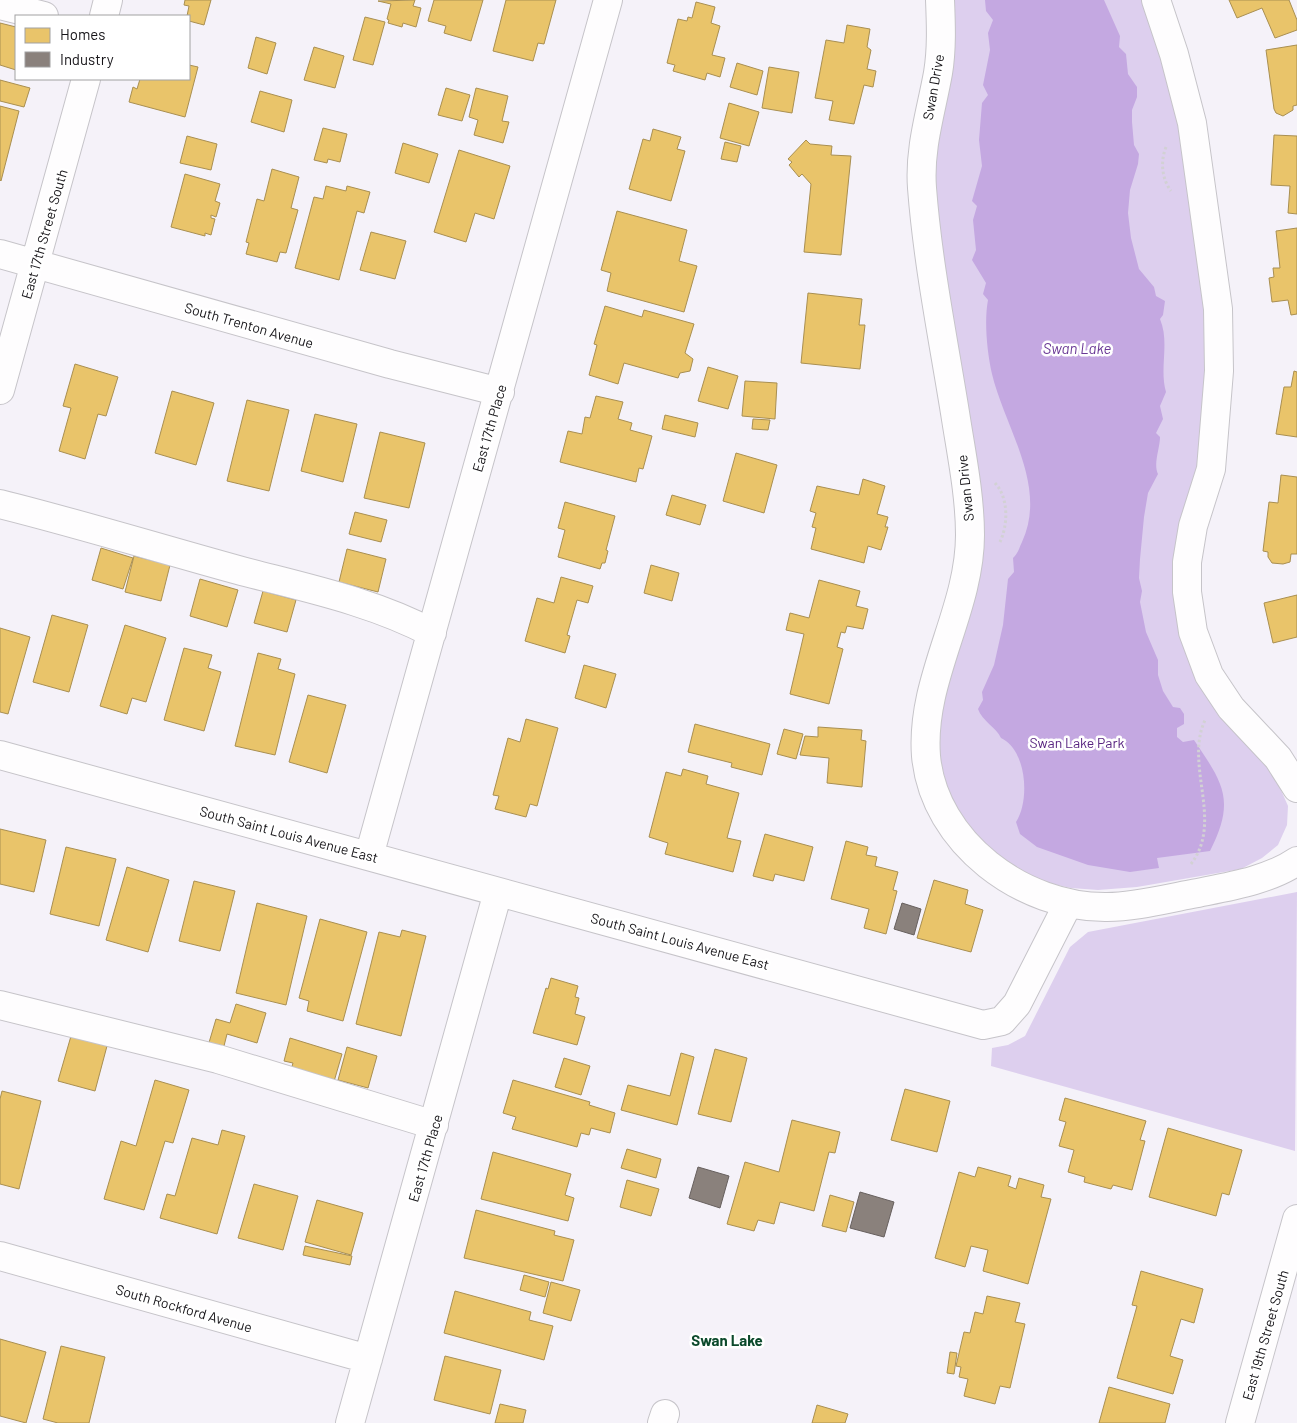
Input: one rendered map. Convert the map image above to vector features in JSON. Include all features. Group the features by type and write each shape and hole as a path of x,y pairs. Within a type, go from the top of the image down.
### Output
{"street":[{"path":"104,15 108,0"},
{"name":"East 17th Place","path":"369,856 608,0"},
{"name":"Swan Drive","path":"940,0 941,31 938,72 921,159 922,187 927,234 962,457 970,536 963,585 954,622 934,683 926,720 926,756 931,785 943,813 960,838 985,862 1006,878 1068,904"},
{"path":"1156,0 1174,54 1192,123 1218,309 1219,372 1211,469 1194,526 1187,562 1187,592 1193,632 1209,675 1231,708 1278,758 1297,788"},
{"path":"0,4 40,15"},
{"name":"East 17th Street South","path":"0,390 86,80"},
{"name":"South Trenton Avenue","path":"0,254 390,364 500,392"},
{"path":"0,504 68,521 323,593 410,621 432,632"},
{"name":"South Saint Louis Avenue East","path":"0,755 983,1025 1002,1021 1017,1004 1068,904"},
{"path":"1068,904 1108,908 1230,887 1288,867 1297,861"},
{"name":"East 17th Place","path":"350,1423 498,892"},
{"path":"0,1005 218,1059 434,1125"},
{"name":"East 19th Street South","path":"1240,1423 1297,1219"},
{"name":"South Rockford Avenue","path":"0,1256 368,1359"}],"path":[{"path":"1167,144 1162,169 1165,183 1173,194"},
{"path":"1198,855 1204,820 1204,798 1197,752 1199,732 1206,716"}],"green space":[{"name":"Swan Lake","path":"952,0 1144,0 1174,91 1203,296 1207,349 1200,458 1179,537 1237,734 1274,774 1288,806 1287,825 1278,845 1262,858 1241,869 1137,887 1098,890 1071,888 1044,882 1012,868 973,833 948,792 939,752 941,704 970,605 932,180"},
{"path":"1297,892 1295,1151 991,1066 992,1048 1008,1045 1025,1036 1070,947 1088,932"}],"water":[{"name":"Swan Lake","path":"985,0 1104,0 1120,36 1119,47 1126,54 1128,74 1137,87 1137,97 1132,110 1132,122 1134,145 1139,154 1130,190 1128,213 1131,238 1139,269 1154,287 1156,296 1165,301 1163,315 1160,319 1164,337 1164,383 1166,392 1160,406 1163,419 1156,433 1160,437 1156,461 1158,474 1148,493 1144,517 1139,578 1142,591 1140,602 1146,632 1158,660 1158,675 1163,691 1173,707 1180,708 1184,714 1184,724 1177,728 1177,737 1183,742 1194,740 1219,781 1223,792 1224,805 1223,818 1210,851 1157,858 1159,868 1130,872 1088,865 1037,847 1020,834 1016,822 1023,802 1024,777 1021,764 1010,744 1001,738 978,709 983,700 982,692 994,665 1003,625 1008,579 1014,572 1013,558 1019,550 1029,521 1030,500 1022,457 998,394 990,365 986,327 988,300 983,294 986,283 972,260 976,250 973,220 977,206 972,201 982,166 979,140 982,103 988,95 983,85 990,50 988,33 993,20 986,11"}],"building: Homes":[{"path":"185,0 211,0 204,25 190,21 190,15 187,15 189,6 184,5"},
{"path":"415,0 413,6 421,8 416,27 403,23 402,27 388,23 389,20 387,19 391,4 378,1"},
{"path":"434,0 483,0 471,41 444,33 446,26 428,21"},
{"path":"506,0 556,0 544,44 538,43 533,61 493,51"},
{"path":"1229,0 1289,0 1297,20 1297,30 1275,38 1262,8 1237,18"},
{"path":"696,2 715,7 711,23 720,26 712,55 725,58 720,77 707,73 705,80 673,71 675,65 667,63 678,19 687,21 688,17 692,18"},
{"path":"365,17 385,22 373,65 353,60"},
{"path":"0,23 15,27 15,70 0,65"},
{"path":"847,25 870,29 867,47 871,50 867,69 876,71 873,87 864,85 854,124 829,120 833,101 815,98 826,40 844,43"},
{"path":"256,37 276,43 267,74 248,68"},
{"path":"1297,45 1297,105 1293,106 1293,110 1283,116 1276,113 1274,109 1266,50"},
{"path":"314,47 344,56 335,88 304,80"},
{"path":"737,63 763,71 757,95 730,87"},
{"path":"190,65 198,67 185,117 129,102 133,87 137,89 140,80 190,80"},
{"path":"769,67 799,72 792,113 762,108"},
{"path":"0,80 30,88 24,107 0,101"},
{"path":"446,88 470,95 462,121 438,115"},
{"path":"476,88 508,96 502,121 509,122 503,143 474,135 478,120 469,117"},
{"path":"260,91 292,100 284,132 251,122"},
{"path":"729,103 759,112 749,146 720,138"},
{"path":"0,106 19,111 1,181 0,180"},
{"path":"323,128 347,134 340,162 328,159 327,163 314,160"},
{"path":"653,129 681,137 677,149 685,151 671,201 629,189 643,139 650,141"},
{"path":"1274,135 1297,136 1297,214 1288,213 1290,186 1271,185"},
{"path":"187,136 217,144 211,170 180,163"},
{"path":"806,140 810,144 832,146 831,155 851,156 841,255 804,252 811,184 802,174 799,177 789,165 792,162 788,159"},
{"path":"725,142 741,146 737,162 721,159"},
{"path":"403,143 438,154 429,183 395,173"},
{"path":"459,150 510,166 494,219 475,213 466,242 434,232"},
{"path":"272,169 299,177 291,208 298,210 286,253 280,252 277,262 246,254 249,243 246,242 257,199 264,201"},
{"path":"185,174 220,184 215,201 220,203 216,217 211,215 211,218 215,219 211,235 205,233 205,236 171,227"},
{"path":"326,186 346,191 347,186 370,192 364,213 357,211 339,280 295,268 314,197 323,199"},
{"path":"617,211 687,230 679,261 697,266 684,312 607,291 611,273 601,270"},
{"path":"1297,228 1297,314 1291,315 1288,300 1272,302 1269,278 1274,277 1273,268 1280,268 1276,231"},
{"path":"371,232 406,241 395,279 360,270"},
{"path":"808,293 862,299 859,325 865,325 860,369 801,363"},
{"path":"605,306 642,317 644,310 694,324 685,353 693,359 690,371 680,373 678,378 624,363 618,384 589,375 597,345 594,344"},
{"path":"75,364 118,377 106,416 98,414 85,459 59,451 71,408 63,406"},
{"path":"708,367 738,376 728,409 698,401"},
{"path":"1294,371 1297,372 1297,437 1276,434 1284,387 1291,387"},
{"path":"745,381 777,383 775,419 742,416"},
{"path":"172,391 214,403 196,465 155,453"},
{"path":"596,396 623,402 618,419 632,423 630,430 652,436 643,469 639,468 636,482 560,462 568,431 582,434 585,417 590,418"},
{"path":"247,400 289,410 269,491 227,481"},
{"path":"315,414 357,424 343,482 301,471"},
{"path":"665,415 698,423 695,437 662,429"},
{"path":"753,419 770,420 768,430 752,429"},
{"path":"380,432 425,443 409,508 364,498"},
{"path":"736,453 777,465 764,513 723,501"},
{"path":"1281,475 1297,477 1297,554 1291,554 1290,562 1283,564 1272,563 1268,557 1268,552 1263,551 1269,502 1278,503"},
{"path":"863,479 885,486 877,514 888,517 885,527 888,527 881,550 868,546 864,563 811,549 816,528 812,527 816,513 810,511 817,486 859,495"},
{"path":"672,495 706,505 700,525 666,515"},
{"path":"565,502 615,516 606,550 608,551 605,563 602,563 600,569 558,557 565,530 558,528"},
{"path":"355,512 387,520 381,542 349,534"},
{"path":"101,548 133,558 123,589 92,580"},
{"path":"347,549 386,559 378,592 339,582"},
{"path":"134,556 170,565 161,601 125,592"},
{"path":"651,565 679,573 672,601 644,593"},
{"path":"561,577 593,586 588,603 577,600 567,635 570,636 565,653 525,641 537,598 554,603"},
{"path":"200,579 238,590 227,627 190,616"},
{"path":"819,580 860,591 856,606 868,609 863,629 847,626 845,633 841,632 837,647 843,649 829,704 790,694 804,634 786,630 790,613 809,618"},
{"path":"263,591 296,600 287,632 254,623"},
{"path":"1297,595 1297,637 1273,643 1264,603"},
{"path":"52,615 88,625 69,692 33,682"},
{"path":"125,625 166,638 146,702 132,698 127,714 100,706"},
{"path":"0,628 30,637 8,714 0,712"},
{"path":"184,648 212,655 208,668 221,672 204,731 164,720"},
{"path":"258,653 281,659 278,669 295,674 275,755 235,746"},
{"path":"584,665 616,674 606,708 575,698"},
{"path":"308,695 346,705 327,773 289,762"},
{"path":"526,719 558,728 537,806 530,804 526,817 495,809 499,796 493,795 508,738 520,742"},
{"path":"695,724 770,744 762,775 731,767 732,763 688,752"},
{"path":"818,727 862,730 861,740 866,741 862,787 827,783 829,758 800,755 805,736 818,737"},
{"path":"784,729 803,734 796,759 777,754"},
{"path":"683,769 708,776 706,784 739,793 727,838 741,841 733,872 665,854 668,843 649,837 666,772 681,776"},
{"path":"0,829 46,840 34,892 0,884"},
{"path":"765,834 813,847 804,881 775,874 773,881 753,876"},
{"path":"846,841 868,847 866,855 877,857 875,866 898,872 893,890 897,891 886,934 864,928 869,909 831,899"},
{"path":"66,847 116,859 99,926 50,914"},
{"path":"127,867 169,880 148,952 106,940"},
{"path":"934,880 968,890 965,904 983,910 971,952 917,938"},
{"path":"194,881 235,891 220,951 179,941"},
{"path":"257,903 307,916 286,1005 236,993"},
{"path":"320,919 367,932 343,1021 307,1011 309,1001 299,998"},
{"path":"402,930 426,936 401,1036 356,1024 379,932 400,937"},
{"path":"551,978 578,986 575,997 579,998 575,1014 585,1017 577,1045 533,1033 546,988 548,989"},
{"path":"236,1004 266,1013 257,1043 227,1034 223,1050 208,1046 216,1019 230,1023"},
{"path":"71,1036 107,1046 95,1091 58,1081"},
{"path":"290,1038 342,1054 333,1085 290,1073 293,1063 284,1061"},
{"path":"347,1047 377,1056 368,1088 338,1080"},
{"path":"715,1049 747,1058 731,1122 698,1114"},
{"path":"681,1053 694,1057 677,1125 621,1110 628,1085 670,1096"},
{"path":"564,1058 590,1066 581,1095 555,1087"},
{"path":"155,1080 189,1090 173,1143 165,1141 144,1210 104,1199 121,1141 136,1146"},
{"path":"513,1080 590,1102 589,1105 615,1113 610,1133 591,1128 589,1135 581,1133 577,1147 512,1129 516,1117 503,1113"},
{"path":"905,1089 950,1101 937,1152 891,1140"},
{"path":"2,1091 41,1101 19,1189 0,1184 0,1099"},
{"path":"1065,1098 1146,1121 1140,1140 1145,1141 1132,1190 1113,1185 1111,1189 1084,1182 1085,1177 1068,1172 1074,1150 1059,1146 1066,1122 1059,1120"},
{"path":"792,1120 840,1132 835,1153 829,1152 814,1211 780,1202 774,1224 758,1220 754,1231 727,1224 745,1162 779,1172"},
{"path":"1168,1128 1242,1150 1229,1195 1222,1193 1216,1216 1149,1197"},
{"path":"222,1130 245,1136 217,1234 160,1218 167,1194 175,1196 192,1138 218,1145"},
{"path":"627,1149 661,1159 656,1178 621,1168"},
{"path":"493,1152 571,1174 565,1195 574,1198 568,1221 481,1199"},
{"path":"978,1167 1011,1176 1008,1186 1016,1189 1019,1178 1044,1185 1041,1197 1051,1199 1028,1284 983,1271 988,1250 971,1246 965,1267 935,1258 959,1172 975,1177"},
{"path":"627,1180 659,1189 651,1216 620,1207"},
{"path":"254,1184 298,1196 283,1250 238,1238"},
{"path":"830,1195 854,1202 846,1232 822,1226"},
{"path":"317,1200 363,1213 351,1255 305,1242"},
{"path":"476,1210 555,1231 554,1235 574,1240 563,1281 464,1258"},
{"path":"305,1246 352,1256 350,1265 303,1255"},
{"path":"1141,1271 1203,1289 1194,1323 1181,1319 1170,1356 1183,1360 1173,1394 1117,1378 1137,1306 1132,1305"},
{"path":"524,1275 549,1282 545,1297 520,1290"},
{"path":"551,1282 580,1290 571,1321 543,1313"},
{"path":"455,1291 531,1312 529,1320 553,1326 544,1360 444,1333"},
{"path":"987,1296 1020,1303 1015,1322 1025,1324 1010,1388 1000,1386 995,1404 964,1396 968,1379 959,1377 961,1367 956,1366 964,1332 970,1333 975,1312 983,1314"},
{"path":"0,1339 46,1352 26,1423 0,1416"},
{"path":"61,1346 105,1357 89,1423 58,1423 43,1419"},
{"path":"950,1352 957,1353 954,1374 947,1373"},
{"path":"445,1356 501,1370 490,1414 434,1400"},
{"path":"1109,1387 1170,1404 1165,1423 1099,1423"},
{"path":"500,1404 526,1410 523,1423 495,1423"},
{"path":"817,1405 848,1414 845,1423 812,1423"}],"building: Industry":[{"path":"902,903 921,909 914,935 894,929"},
{"path":"698,1167 729,1176 720,1208 689,1198"},
{"path":"860,1192 894,1202 884,1237 850,1228"}],"district":[{"name":"Swan Lake","path":"727,1340"}],"park label":[{"name":"Swan Lake Park","path":"1077,742"}]}
